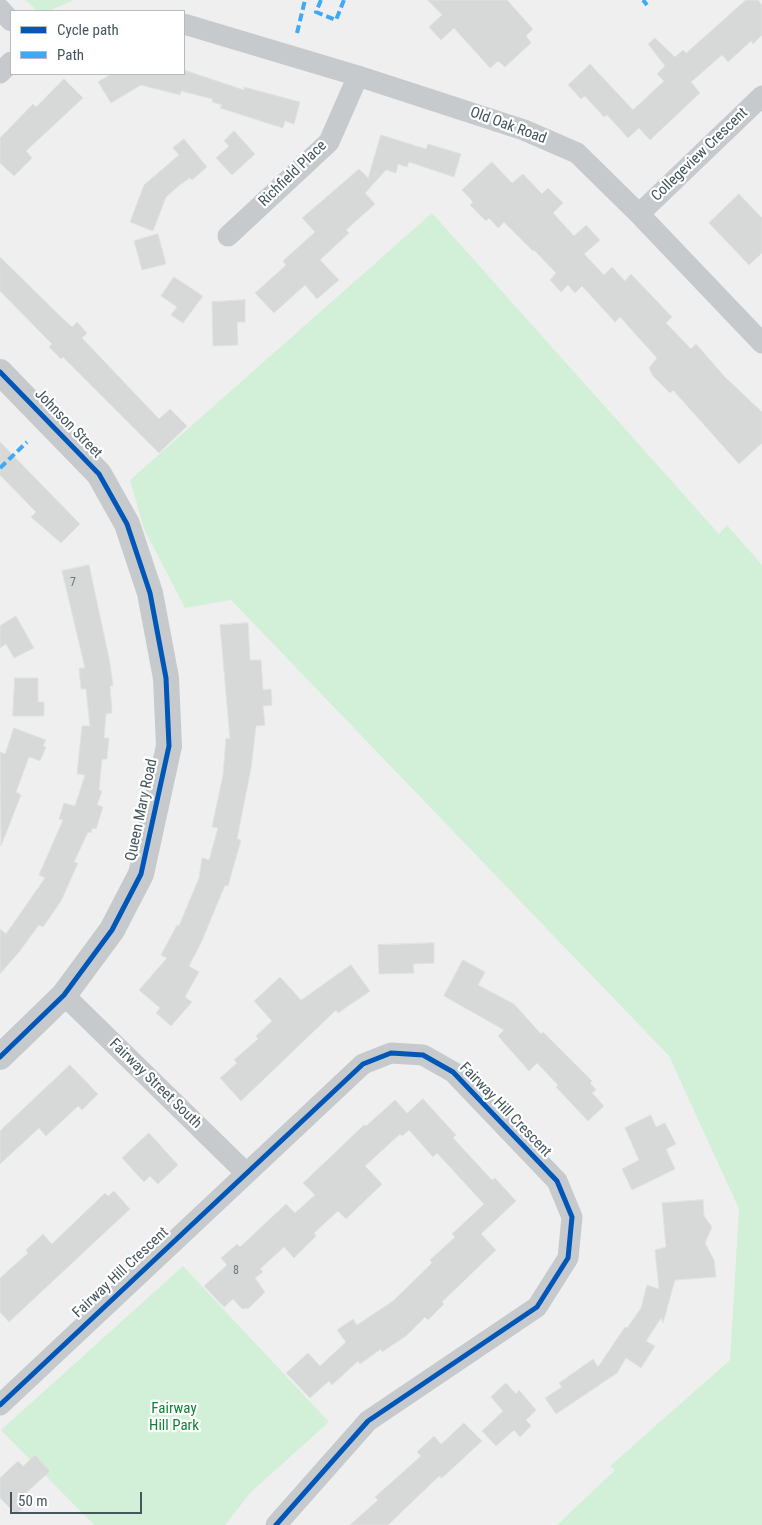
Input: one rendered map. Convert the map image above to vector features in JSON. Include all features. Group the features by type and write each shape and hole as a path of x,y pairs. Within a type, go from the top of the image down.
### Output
{"street":[{"path":"0,9 10,19"},
{"name":"Old Oak Road","path":"185,24 358,76 524,130 577,153 762,343"},
{"path":"0,73 10,63"},
{"name":"Richfield Place","path":"228,236 329,142 358,76"},
{"name":"Collegeview Crescent","path":"638,214 762,96"},
{"name":"Johnson Street","path":"0,372 99,474 127,524"},
{"name":"Queen Mary Road","path":"0,1056 64,994 112,930 141,874 169,746 166,678 150,594 127,524"},
{"name":"Fairway Street South","path":"64,994 246,1173"},
{"name":"Fairway Hill Crescent","path":"0,1405 363,1064 391,1053 423,1054 454,1072 557,1181 572,1217 568,1258 537,1307 368,1421 276,1525"}],"green space":[{"path":"26,0 74,0 51,10 36,10"},
{"path":"432,213 719,534 727,525 762,565 762,1525 557,1525 615,1470 610,1466 730,1360 739,1209 669,1056 231,600 185,608 144,529 130,480"},
{"name":"Fairway Hill Park","path":"183,1266 329,1422 251,1492 225,1525 94,1525 1,1430"}],"building":[{"path":"428,0 507,0 533,29 526,36 531,43 505,67 498,61 490,68 454,28 441,40 429,27 442,15"},
{"path":"746,0 758,0 762,5 762,35 753,44 751,41 728,62 722,55 691,82 700,93 650,140 639,128 628,138 607,115 604,117 585,96 581,99 568,85 590,64 633,110 664,81 657,74 665,66 648,44 655,38 675,57 683,50 686,53"},
{"path":"185,70 244,90 244,87 300,102 294,124 285,121 283,128 220,108 222,105 212,102 213,99 181,91 180,95 141,85 111,103 98,82 109,75 185,75"},
{"path":"64,79 83,98 26,151 32,158 14,176 0,163 0,138 33,104 36,107"},
{"path":"234,131 255,154 232,175 216,158 229,146 224,141"},
{"path":"381,135 426,149 428,144 461,154 454,177 409,162 407,167 398,164 396,173 386,170 365,193 375,204 346,230 349,233 320,260 339,280 317,299 305,285 274,313 255,293 286,265 283,261 315,232 302,218 359,169 368,178"},
{"path":"184,139 207,167 192,180 190,178 181,184 166,197 153,231 130,222 144,185 179,155 173,148"},
{"path":"492,162 512,183 523,174 542,194 548,188 563,203 553,213 574,236 586,225 600,240 584,254 604,275 612,267 625,281 631,274 672,317 666,323 691,349 696,344 725,377 762,412 762,443 739,464 673,390 670,393 653,376 649,368 657,358 620,317 615,322 582,286 575,293 568,285 561,292 550,280 556,273 534,250 504,222 498,228 489,218 486,221 470,205 473,202 462,190"},
{"path":"739,194 762,218 762,253 749,265 709,223"},
{"path":"158,234 166,264 142,270 134,241"},
{"path":"0,257 72,327 77,322 87,333 82,338 159,419 170,409 187,426 159,453 63,357 61,359 49,347 52,344 0,291"},
{"path":"174,277 203,296 183,323 171,315 177,307 161,296"},
{"path":"245,300 245,322 237,322 238,345 213,346 212,302"},
{"path":"0,442 80,524 61,543 31,517 36,512 0,475"},
{"path":"89,565 110,663 113,686 110,686 112,713 106,714 104,738 109,738 107,759 102,759 99,790 102,791 97,805 103,807 96,829 92,828 91,833 88,832 74,862 78,863 61,901 43,927 39,925 0,974 0,929 6,934 45,878 39,875 63,820 59,819 64,803 75,806 85,775 77,774 82,726 90,726 86,689 81,689 79,668 85,668 62,571"},
{"path":"16,616 34,648 14,658 6,644 0,648 0,626"},
{"path":"248,623 250,660 261,660 263,690 271,689 272,705 263,706 265,725 256,726 251,768 237,839 241,840 228,886 225,885 201,943 189,966 199,972 185,997 192,1002 171,1026 156,1013 160,1008 139,990 167,958 161,955 177,925 179,926 199,878 202,858 209,860 218,828 212,827 223,775 226,738 230,739 220,625"},
{"path":"15,678 38,678 38,702 44,702 44,716 13,716"},
{"path":"14,728 46,740 43,746 46,747 40,761 29,757 16,792 21,795 1,846 0,752 5,754"},
{"path":"434,943 434,963 413,964 414,973 379,974 378,945"},
{"path":"463,960 485,972 478,985 514,1004 541,1034 543,1032 592,1081 590,1083 596,1090 592,1093 604,1106 588,1121 556,1087 558,1085 537,1063 529,1071 498,1036 504,1030 444,996"},
{"path":"351,965 370,991 338,1013 336,1010 241,1101 220,1078 237,1063 234,1060 258,1039 256,1036 272,1021 254,1001 280,977 301,1000"},
{"path":"70,1065 98,1094 82,1110 78,1106 46,1136 39,1128 0,1164 0,1131"},
{"path":"423,1099 456,1135 453,1138 492,1180 495,1178 516,1201 481,1234 496,1250 442,1302 444,1304 428,1320 425,1317 406,1336 382,1352 381,1349 360,1364 358,1361 332,1385 329,1381 310,1398 286,1373 308,1353 320,1366 346,1342 337,1330 353,1319 357,1325 393,1301 432,1263 430,1260 455,1237 452,1234 484,1204 437,1153 433,1157 409,1130 402,1136 400,1134 365,1166 382,1184 346,1219 338,1211 314,1233 316,1236 294,1258 284,1247 260,1269 263,1272 255,1278 265,1292 249,1308 242,1309 233,1299 224,1307 204,1286 227,1265 221,1258 237,1244 240,1247 286,1204 295,1213 315,1195 303,1183 364,1125 366,1126 395,1100 407,1113"},
{"path":"651,1115 656,1127 665,1123 676,1144 666,1149 675,1169 632,1190 622,1169 639,1160 625,1128"},
{"path":"149,1133 178,1165 158,1184 150,1176 144,1182 122,1158"},
{"path":"114,1191 130,1209 9,1322 0,1312 0,1278 28,1253 26,1250 43,1234 52,1244 105,1193 108,1196"},
{"path":"703,1200 704,1216 712,1227 705,1243 714,1260 716,1277 675,1280 663,1323 661,1318 646,1341 655,1346 641,1368 626,1358 617,1373 556,1414 545,1398 562,1387 559,1383 593,1359 598,1367 625,1327 627,1328 641,1308 647,1285 659,1289 655,1250 666,1247 662,1203"},
{"path":"506,1383 516,1394 519,1390 536,1410 526,1420 531,1426 520,1437 514,1430 496,1446 482,1431 503,1411 491,1397"},
{"path":"464,1423 482,1441 442,1478 439,1476 388,1525 350,1525 378,1500 375,1497 421,1456 417,1452 434,1436 441,1444"},
{"path":"35,1455 50,1471 24,1495 30,1502 16,1514 0,1498 0,1478 18,1461 23,1466"}],"marked path":[{"path":"297,33 305,0"},
{"path":"321,0 316,12 336,20 344,0"},
{"path":"643,0 647,5"},
{"path":"0,468 27,442"}],"cycle path":[{"path":"0,372 99,474 127,524 150,593 166,678 169,746 141,874 112,930 64,995 0,1057"},
{"path":"0,1405 363,1064 391,1053 423,1055 453,1072 557,1181 572,1217 568,1258 537,1307 368,1421 276,1525"}]}
